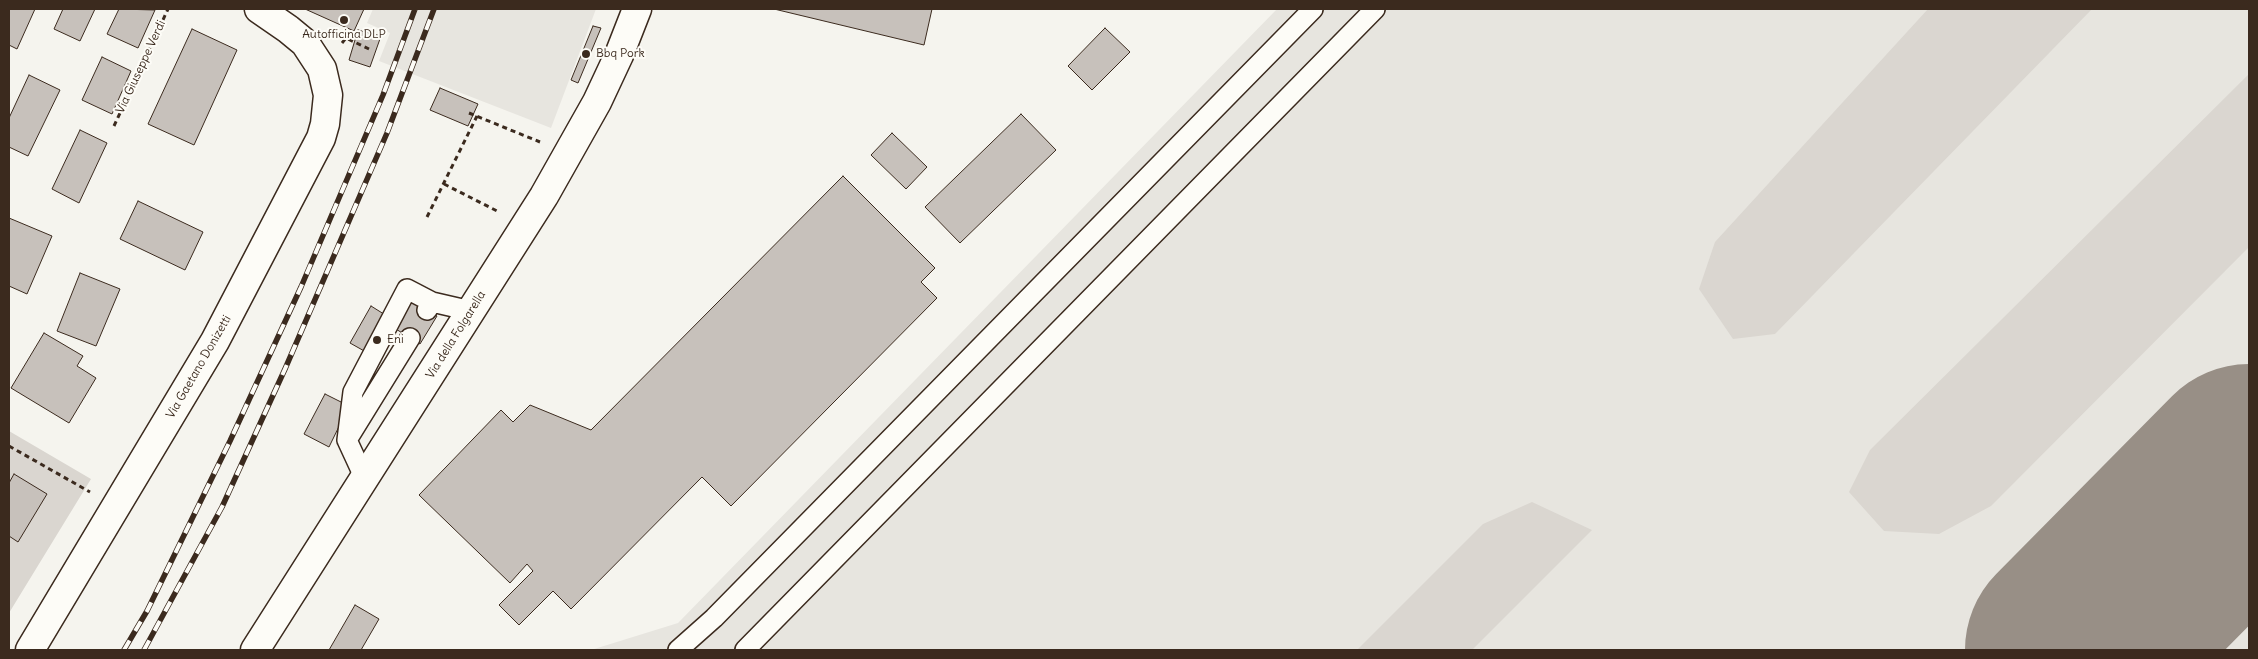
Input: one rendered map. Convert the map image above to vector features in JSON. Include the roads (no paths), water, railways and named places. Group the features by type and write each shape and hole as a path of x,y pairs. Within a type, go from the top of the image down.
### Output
{"street":[{"name":"Via della Folgarella","path":"255,650 544,196 582,129 619,55 637,9"},
{"name":"Via Gaetano Donizetti","path":"30,650 215,341 315,150 325,124 328,95 322,69 305,43 268,11"}],"lane":[{"path":"678,650 714,618 1313,9"},
{"path":"745,650 1375,9"},
{"path":"365,478 347,440 353,392 407,289 429,306 471,311"},
{"path":"347,440 410,338"}],"railway":[{"path":"124,650 147,611 230,441 301,287 383,95 415,9"},
{"path":"144,650 222,507 285,369 387,133 434,9"}],"place":[{"name":"Autofficina DLP","path":"344,20"},
{"name":"Bbq Pork","path":"586,54"},
{"name":"Eni","path":"377,340"}]}
